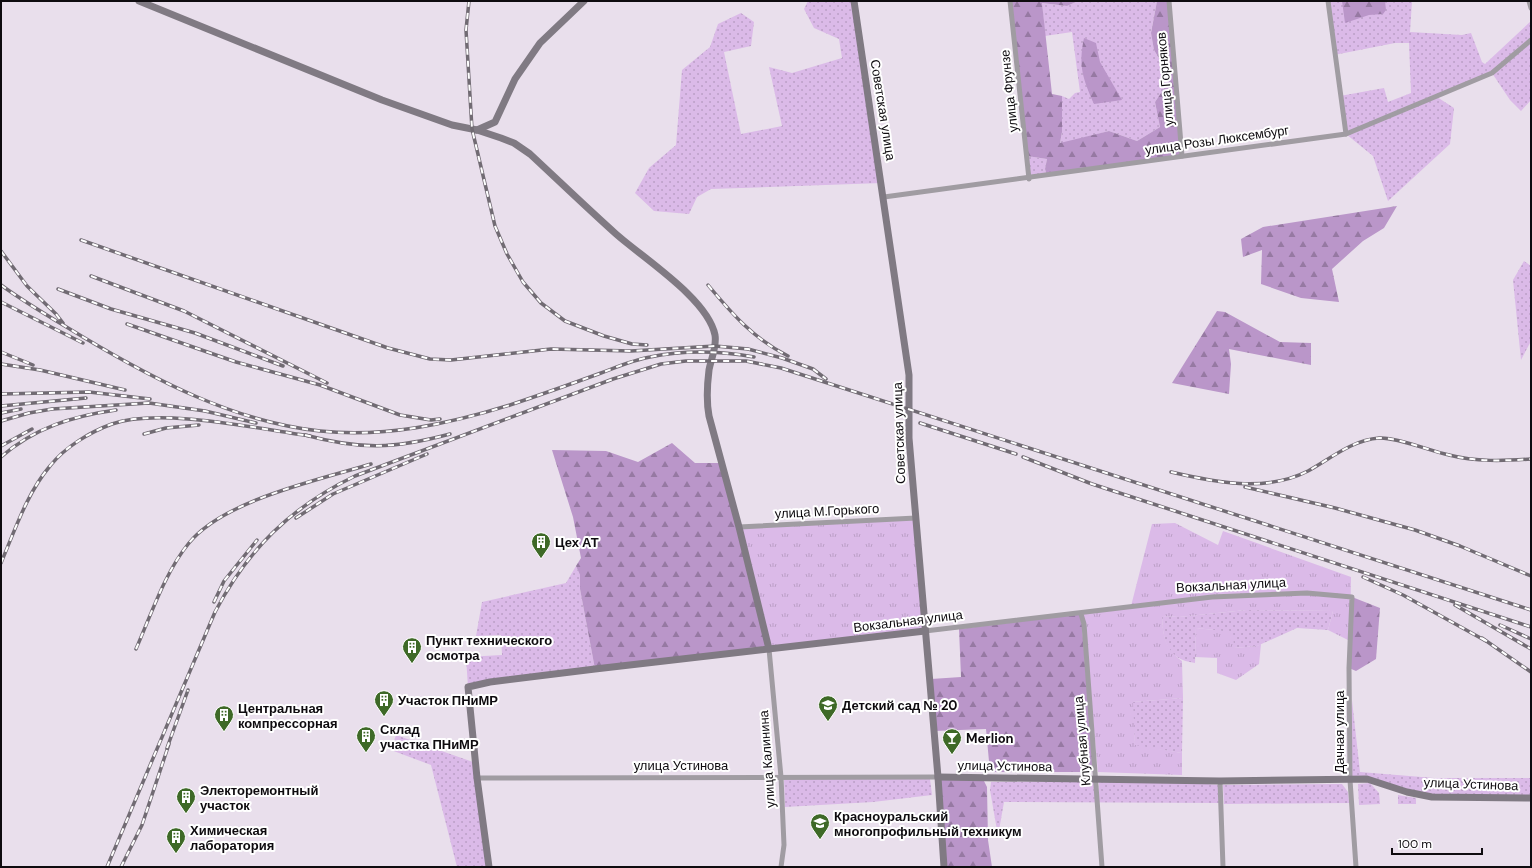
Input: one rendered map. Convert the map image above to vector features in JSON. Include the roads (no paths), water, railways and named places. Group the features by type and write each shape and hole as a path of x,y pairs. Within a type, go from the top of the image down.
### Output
{"street":[{"path":"139,1 382,100 452,125 477,130 514,143 530,154 617,235 680,287 708,319 715,335 715,346 709,372 706,398 707,407 713,435 739,527 769,649"},
{"path":"477,130 495,122 515,79 540,43 584,1"},
{"name":"Советская улица","path":"854,1 909,375 909,438 938,777 944,867"},
{"name":"улица Фрунзе","path":"1010,1 1030,179"},
{"name":"улица Горняков","path":"1169,1 1182,156"},
{"path":"1328,1 1346,134"},
{"path":"1530,1 1531,8"},
{"name":"улица Розы Люксембург","path":"884,197 1030,179 1182,156 1346,134 1492,73 1531,40"},
{"name":"улица М.Горького","path":"739,527 916,518"},
{"name":"Вокзальная улица","path":"477,778 468,686 490,682 769,649 1081,614 1212,596 1307,593 1352,597"},
{"name":"Дачная улица","path":"1352,597 1349,668 1350,780 1356,867"},
{"name":"Клубная улица","path":"1081,614 1084,624 1102,867"},
{"name":"улица Калинина","path":"769,649 781,777 784,845 781,867"},
{"name":"улица Устинова","path":"477,778 938,777 1220,781 1367,779 1407,792 1432,797 1531,798"},
{"path":"477,778 489,867"},
{"path":"1220,781 1223,867"}],"railway":[{"path":"469,1 466,30 472,129 495,226 507,254 523,282 541,303 565,321 604,336 632,344 647,345"},
{"path":"81,240 388,348 430,359 451,360 551,349 631,351 715,346 748,349 782,358 813,369 826,379"},
{"path":"1,251 27,286 56,314 63,323"},
{"path":"91,276 184,311 327,383"},
{"path":"1,285 41,312 110,353 138,369 197,397 257,419 320,431 344,433 392,431 416,428 464,418 510,405 644,358 689,352 729,353 754,357"},
{"path":"708,285 726,306 754,334 764,342 788,356"},
{"path":"58,289 111,309 195,333 283,366"},
{"path":"1,302 83,343"},
{"path":"127,324 236,362 320,385 400,415 431,420 440,419"},
{"path":"1,352 33,365"},
{"path":"107,867 215,612 228,589 242,569 257,549 273,532 311,501 355,476 613,379 661,364 686,361 746,361 781,368 1531,610"},
{"path":"1,364 40,370 125,390"},
{"path":"1,394 89,392 150,399"},
{"path":"1,406 86,398"},
{"path":"1,421 29,413 52,409 149,403 205,411 256,423"},
{"path":"1,413 21,409"},
{"path":"1,457 27,438 55,425 85,416 116,410"},
{"path":"1,563 28,500 50,466 70,446 104,427 132,419 182,418 310,436"},
{"path":"920,423 1016,454"},
{"path":"144,434 166,428 199,425"},
{"path":"1,446 32,429"},
{"path":"305,435 343,443 378,446 412,443 450,434"},
{"path":"1171,472 1204,479 1240,484 1274,482 1292,478 1308,471 1350,446 1379,438 1395,440 1469,459 1531,459"},
{"path":"296,518 333,494 427,454"},
{"path":"1023,457 1092,484 1531,627"},
{"path":"136,649 159,594 180,554 205,528 248,503 274,493 371,464"},
{"path":"1245,487 1335,508 1415,530 1460,546 1531,576"},
{"path":"214,602 224,581 257,540"},
{"path":"1363,577 1403,595 1486,641"},
{"path":"1455,605 1531,649"},
{"path":"1500,625 1531,639"},
{"path":"1482,638 1531,672"},
{"path":"167,748 188,690"},
{"path":"121,867 142,825 169,744"}],"place":[{"name":"Цех АТ","path":"541,559"},
{"name":"Пункт технического осмотра","path":"412,664"},
{"name":"Участок ПНиМР","path":"384,717"},
{"name":"Детский сад № 20","path":"828,722"},
{"name":"Центральная компрессорная","path":"224,732"},
{"name":"Склад участка ПНиМР","path":"366,753"},
{"name":"Merlion","path":"952,755"},
{"name":"Электоремонтный участок","path":"186,814"},
{"name":"Красноуральский многопрофильный техникум","path":"820,840"},
{"name":"Химическая лаборатория","path":"176,854"}]}
